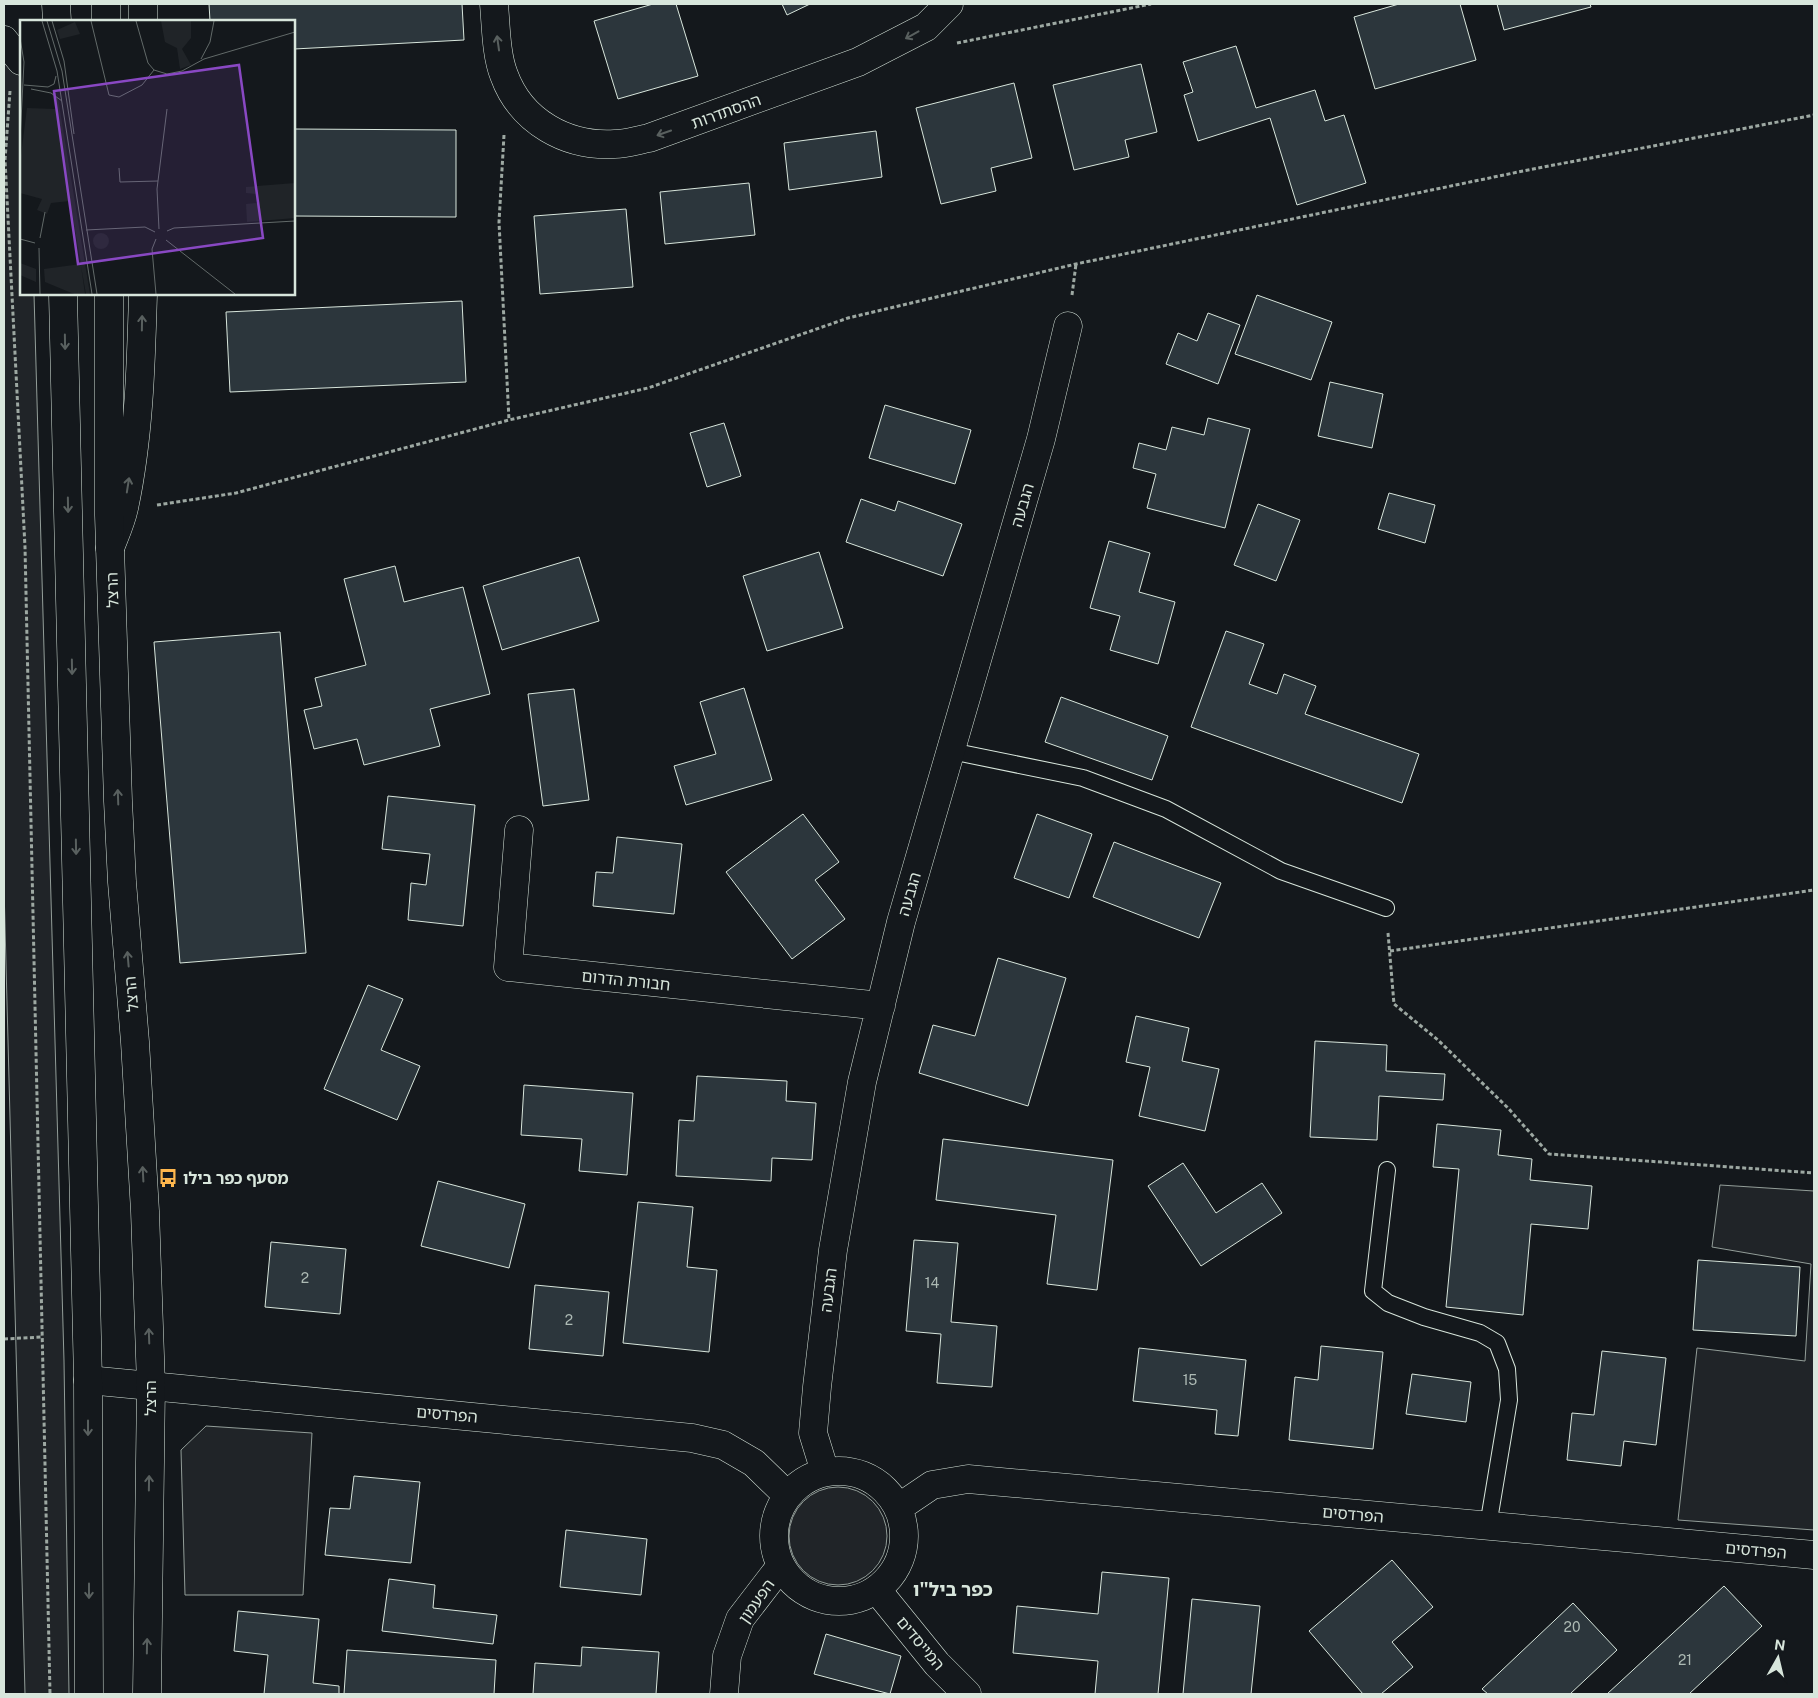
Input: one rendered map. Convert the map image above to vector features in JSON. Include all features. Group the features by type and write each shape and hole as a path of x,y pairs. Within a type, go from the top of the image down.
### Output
{"street":[{"path":"56,4 57,20"},
{"path":"106,4 106,20"},
{"path":"143,4 143,20"},
{"name":"ההסתדרות","path":"494,4 503,74 512,94 528,114 544,128 567,138 592,144 616,144 649,138 858,62 926,27 950,4"},
{"path":"64,295 88,1380 89,1694"},
{"name":"הרצל","path":"109,295 110,548 118,810 144,1191 151,1385 147,1694"},
{"path":"110,548 124,510 133,453 142,350 143,295"},
{"name":"הגבעה","path":"825,1472 813,1433 833,1250 862,1082 901,922 1041,440 1068,326"},
{"name":"חבורת הדרום","path":"520,830 508,967 880,1006"},
{"name":"הפרדסים","path":"88,1380 692,1438 723,1445 754,1463 787,1495"},
{"path":"843,1471 866,1476 885,1490 898,1508 904,1530 902,1553 893,1574 877,1590 859,1599 836,1602 814,1598 794,1585 780,1567 772,1538 776,1515 787,1495 804,1480 825,1472 843,1471"},
{"name":"הפרדסים","path":"898,1508 932,1485 968,1479 1814,1555"},
{"name":"הפעמון","path":"724,1694 727,1656 740,1619 780,1567"},
{"name":"המייסדים","path":"877,1590 937,1664 967,1694"}],"lane":[{"path":"951,751 1083,778 1166,809 1281,871 1386,908"},
{"path":"1387,1170 1373,1291 1388,1303 1424,1317 1480,1333 1497,1343 1507,1369 1508,1400 1488,1526"}],"path":[{"path":"956,43 1151,4"},
{"path":"13,50 6,160 25,547 50,1694"},
{"path":"506,82 499,222 509,420"},
{"path":"124,510 236,494 509,420 648,388 848,318 1076,264 1523,171 1814,115"},
{"path":"1390,951 1814,890"},
{"path":"1386,908 1394,1004 1438,1040 1508,1108 1549,1154 1814,1173"},
{"path":"4,1339 42,1337"}],"shaded area":[{"path":"4,48 20,68 20,295 34,295 64,1361 69,1694 25,1694 4,887"},
{"path":"1720,1185 1814,1191 1814,1530 1678,1520 1697,1348 1805,1361 1811,1264 1712,1247"},
{"path":"206,1426 312,1433 303,1595 185,1595 181,1450"},
{"path":"838,1487 857,1491 873,1501 883,1517 887,1536 883,1555 873,1571 857,1581 838,1585 819,1581 803,1571 793,1555 789,1536 793,1517 803,1501 819,1491"}],"building":[{"path":"209,4 462,4 464,40 295,49 295,20 210,20"},
{"path":"653,4 676,4 698,76 618,99 594,21"},
{"path":"782,4 810,4 787,15"},
{"path":"1399,4 1460,4 1476,60 1375,89 1354,17"},
{"path":"1497,4 1590,4 1591,7 1504,30"},
{"path":"1236,46 1256,108 1315,90 1325,121 1344,115 1366,183 1297,205 1270,118 1198,141 1184,95 1193,92 1183,62"},
{"path":"1141,64 1157,132 1125,140 1129,157 1074,170 1053,85"},
{"path":"1014,83 1032,158 991,168 996,191 941,204 916,108"},
{"path":"295,129 456,130 456,217 295,216"},
{"path":"876,131 882,177 789,190 784,143"},
{"path":"749,183 755,235 665,244 660,192"},
{"path":"626,209 633,287 540,294 534,216"},
{"path":"1257,295 1332,322 1311,380 1235,354"},
{"path":"462,301 466,382 230,392 226,312"},
{"path":"1208,313 1240,325 1218,384 1166,364 1178,333 1197,341"},
{"path":"1330,382 1383,394 1372,448 1318,436"},
{"path":"885,405 971,430 955,484 869,458"},
{"path":"1208,418 1250,429 1225,528 1147,508 1156,474 1133,468 1139,443 1166,450 1172,427 1204,435"},
{"path":"724,423 741,476 707,487 690,433"},
{"path":"1389,493 1435,505 1425,543 1378,529"},
{"path":"861,499 895,511 898,501 962,524 943,576 846,542"},
{"path":"1258,504 1300,520 1276,581 1234,565"},
{"path":"1109,541 1150,553 1139,592 1175,602 1158,664 1110,650 1120,616 1090,608"},
{"path":"819,552 843,628 767,651 743,576"},
{"path":"579,557 599,621 502,650 483,586"},
{"path":"395,566 404,602 463,587 490,694 430,709 440,746 364,765 357,739 314,749 304,710 322,706 315,678 366,665 344,579"},
{"path":"1226,631 1264,644 1249,684 1277,694 1284,674 1316,686 1305,714 1419,754 1402,803 1191,727"},
{"path":"280,632 306,953 180,963 154,642"},
{"path":"744,688 772,780 686,805 674,766 716,754 700,702"},
{"path":"574,689 589,800 543,806 528,694"},
{"path":"1061,697 1168,736 1152,780 1045,742"},
{"path":"388,796 475,805 463,926 408,920 411,883 426,885 430,854 382,849"},
{"path":"803,814 839,862 815,880 845,919 792,959 726,872"},
{"path":"1037,814 1092,834 1069,898 1014,878"},
{"path":"617,837 682,844 674,914 593,906 596,872 613,873"},
{"path":"1114,842 1221,883 1199,938 1093,897"},
{"path":"998,958 1066,978 1028,1106 919,1073 933,1025 975,1036"},
{"path":"368,985 403,999 381,1050 420,1066 397,1120 324,1089"},
{"path":"1136,1016 1189,1028 1182,1061 1219,1069 1205,1131 1139,1116 1150,1067 1126,1062"},
{"path":"1315,1041 1387,1045 1386,1071 1445,1074 1443,1100 1379,1096 1377,1140 1310,1137"},
{"path":"697,1076 787,1081 786,1101 816,1103 812,1160 772,1158 771,1181 676,1176 679,1120 694,1121"},
{"path":"524,1085 633,1093 627,1175 579,1171 582,1139 521,1135"},
{"path":"1437,1124 1501,1130 1498,1155 1532,1159 1530,1180 1592,1186 1588,1229 1531,1224 1523,1315 1446,1307 1459,1169 1433,1167"},
{"path":"943,1139 1113,1160 1097,1290 1047,1284 1056,1215 936,1200"},
{"path":"1183,1163 1216,1213 1262,1183 1282,1213 1201,1266 1148,1186"},
{"path":"438,1181 525,1204 509,1268 421,1246"},
{"path":"638,1202 693,1207 687,1267 717,1270 709,1352 623,1343"},
{"path":"914,1240 958,1243 951,1322 997,1326 992,1387 937,1383 941,1334 906,1331"},
{"path":"271,1242 346,1249 340,1314 265,1307"},
{"path":"1698,1260 1800,1267 1796,1336 1693,1330"},
{"path":"535,1285 609,1292 603,1356 529,1349"},
{"path":"1321,1346 1383,1352 1373,1449 1289,1440 1295,1377 1318,1380"},
{"path":"1139,1348 1246,1360 1238,1436 1215,1434 1217,1410 1133,1401"},
{"path":"1602,1351 1666,1358 1656,1445 1624,1441 1621,1466 1567,1460 1572,1413 1594,1415"},
{"path":"1412,1374 1471,1382 1466,1422 1406,1414"},
{"path":"354,1476 420,1482 411,1563 325,1555 330,1508 350,1509"},
{"path":"566,1530 647,1539 641,1595 560,1587"},
{"path":"1392,1560 1433,1607 1392,1642 1413,1667 1381,1694 1363,1694 1309,1631"},
{"path":"1102,1572 1169,1578 1158,1694 1095,1694 1098,1661 1013,1653 1017,1606 1098,1614"},
{"path":"389,1579 435,1585 433,1608 497,1615 493,1644 382,1631"},
{"path":"1724,1586 1762,1626 1689,1694 1607,1694"},
{"path":"1192,1599 1260,1606 1251,1694 1183,1694"},
{"path":"1573,1603 1617,1650 1570,1694 1488,1694 1482,1689"},
{"path":"238,1611 319,1619 313,1683 339,1686 339,1694 264,1694 268,1655 234,1651"},
{"path":"826,1634 901,1656 890,1694 814,1674"},
{"path":"582,1647 659,1652 656,1694 533,1694 535,1663 581,1666"},
{"path":"347,1650 496,1660 494,1694 344,1694"}],"place":[{"name":"מסעף כפר בילו","path":"168,1178"}],"district":[{"name":"כפר ביל\"ו","path":"953,1589"}]}
